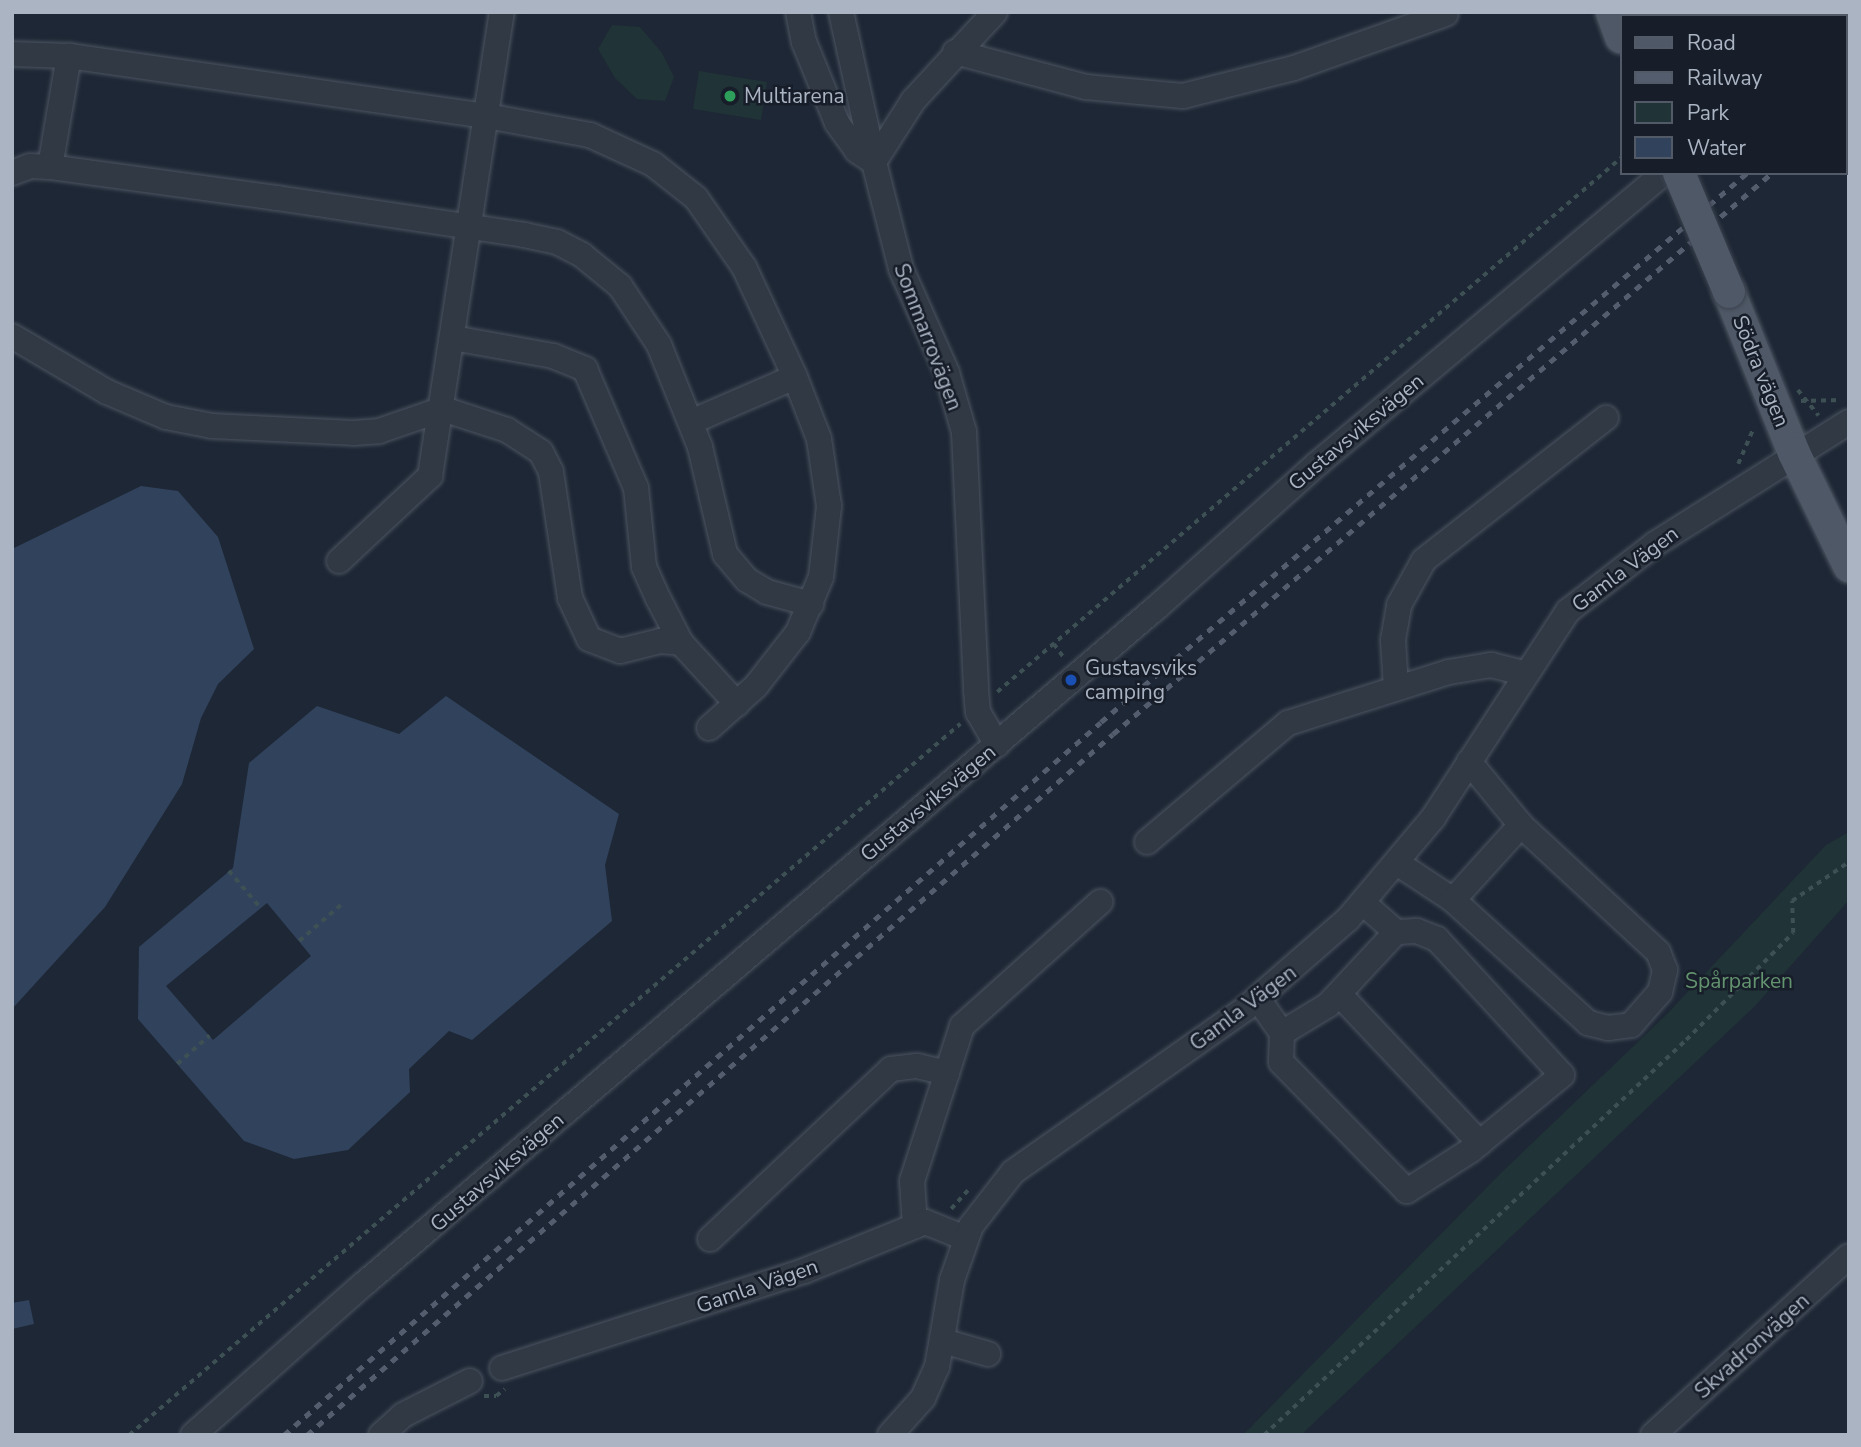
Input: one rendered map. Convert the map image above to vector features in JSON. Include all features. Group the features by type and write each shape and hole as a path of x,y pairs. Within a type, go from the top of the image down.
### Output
{"main road":[{"path":"1612,12 1619,31"},
{"name":"Södra vägen","path":"1680,175 1794,453 1849,566"}],"street":[{"path":"339,561 423,487 435,458 502,12"},
{"path":"799,12 804,42 837,123 857,150 874,162 913,101 955,52 995,12"},
{"name":"Sommarrovägen","path":"841,12 901,269 947,373 964,432 978,709 997,745"},
{"path":"955,52 1086,86 1183,96 1294,68 1446,14"},
{"path":"12,54 69,56 487,116 590,135 627,149 696,198 744,267 795,377 827,472 828,542 811,604 779,660 737,704 709,728"},
{"path":"50,167 69,56"},
{"path":"12,173 30,166 50,167 470,227 556,242 604,269 640,313 659,345 691,422 725,554 757,586 811,604"},
{"name":"Gustavsviksvägen","path":"193,1435 365,1283 997,745 1317,464 1662,175"},
{"path":"12,337 107,392 166,417 212,426 353,433 391,428 443,409 507,430 541,452 551,472 570,598 589,639 620,651 660,641 681,643"},
{"path":"453,338 553,356 586,369 636,488 644,566 681,643 737,704"},
{"path":"691,422 795,377"},
{"path":"1396,688 1393,640 1399,605 1424,560 1606,418"},
{"name":"Gamla Vägen","path":"890,1435 923,1398 943,1341 952,1280 965,1238 984,1205 1013,1172 1258,999 1314,953 1363,903 1397,863 1469,762 1524,673 1568,611 1597,586 1794,453 1849,422"},
{"path":"1147,842 1288,723 1396,688 1490,665 1524,673"},
{"path":"1397,863 1453,900 1588,1023 1608,1028 1631,1025 1660,992 1665,970 1658,952 1521,825 1469,762"},
{"path":"1453,900 1521,825"},
{"path":"965,1238 925,1223 915,1226 912,1181 962,1026 1100,902"},
{"path":"1258,999 1282,1033 1281,1062 1407,1191 1480,1143 1562,1074 1437,939 1417,931 1396,932 1363,903"},
{"path":"1282,1033 1339,994 1396,932"},
{"path":"1339,994 1480,1143"},
{"path":"710,1239 891,1069 917,1066 947,1073"},
{"name":"Gamla Vägen","path":"502,1368 804,1272 915,1226"},
{"name":"Skvadronvägen","path":"1653,1435 1849,1256"},
{"path":"943,1341 988,1354"},
{"path":"381,1435 403,1415 470,1381"}],"path":[{"path":"129,1435 1619,160"},
{"path":"1054,644 1064,658"},
{"path":"1264,1435 1686,1040 1793,933 1792,901 1849,862"},
{"path":"229,871 260,907"},
{"path":"299,941 344,902"},
{"path":"177,1064 209,1036"}],"green space":[{"path":"612,25 640,27 662,53 674,77 665,101 637,99 615,78 598,49"},
{"name":"Multiarena","path":"699,71 767,82 761,120 693,109"},
{"name":"Spårparken","path":"1849,832 1849,900 1755,1006 1301,1435 1243,1435 1501,1173 1667,1014 1826,845"}],"water":[{"path":"141,486 178,491 218,537 254,649 218,684 201,718 182,784 105,907 12,1009 12,549"},
{"path":"446,696 619,814 605,865 612,921 472,1040 449,1031 409,1069 410,1092 348,1150 294,1159 244,1141 138,1019 139,947 233,868 249,763 317,706 399,734","holes":["267,903 311,956 213,1040 166,986"]},
{"path":"29,1300 34,1324 12,1329 12,1303"}],"railway":[{"path":"284,1435 1101,722 1745,175"},
{"path":"307,1435 1113,734 1770,175"}],"place":[{"name":"Multiarena","path":"730,96"},
{"name":"Gustavsviks camping","path":"1071,680"}]}
